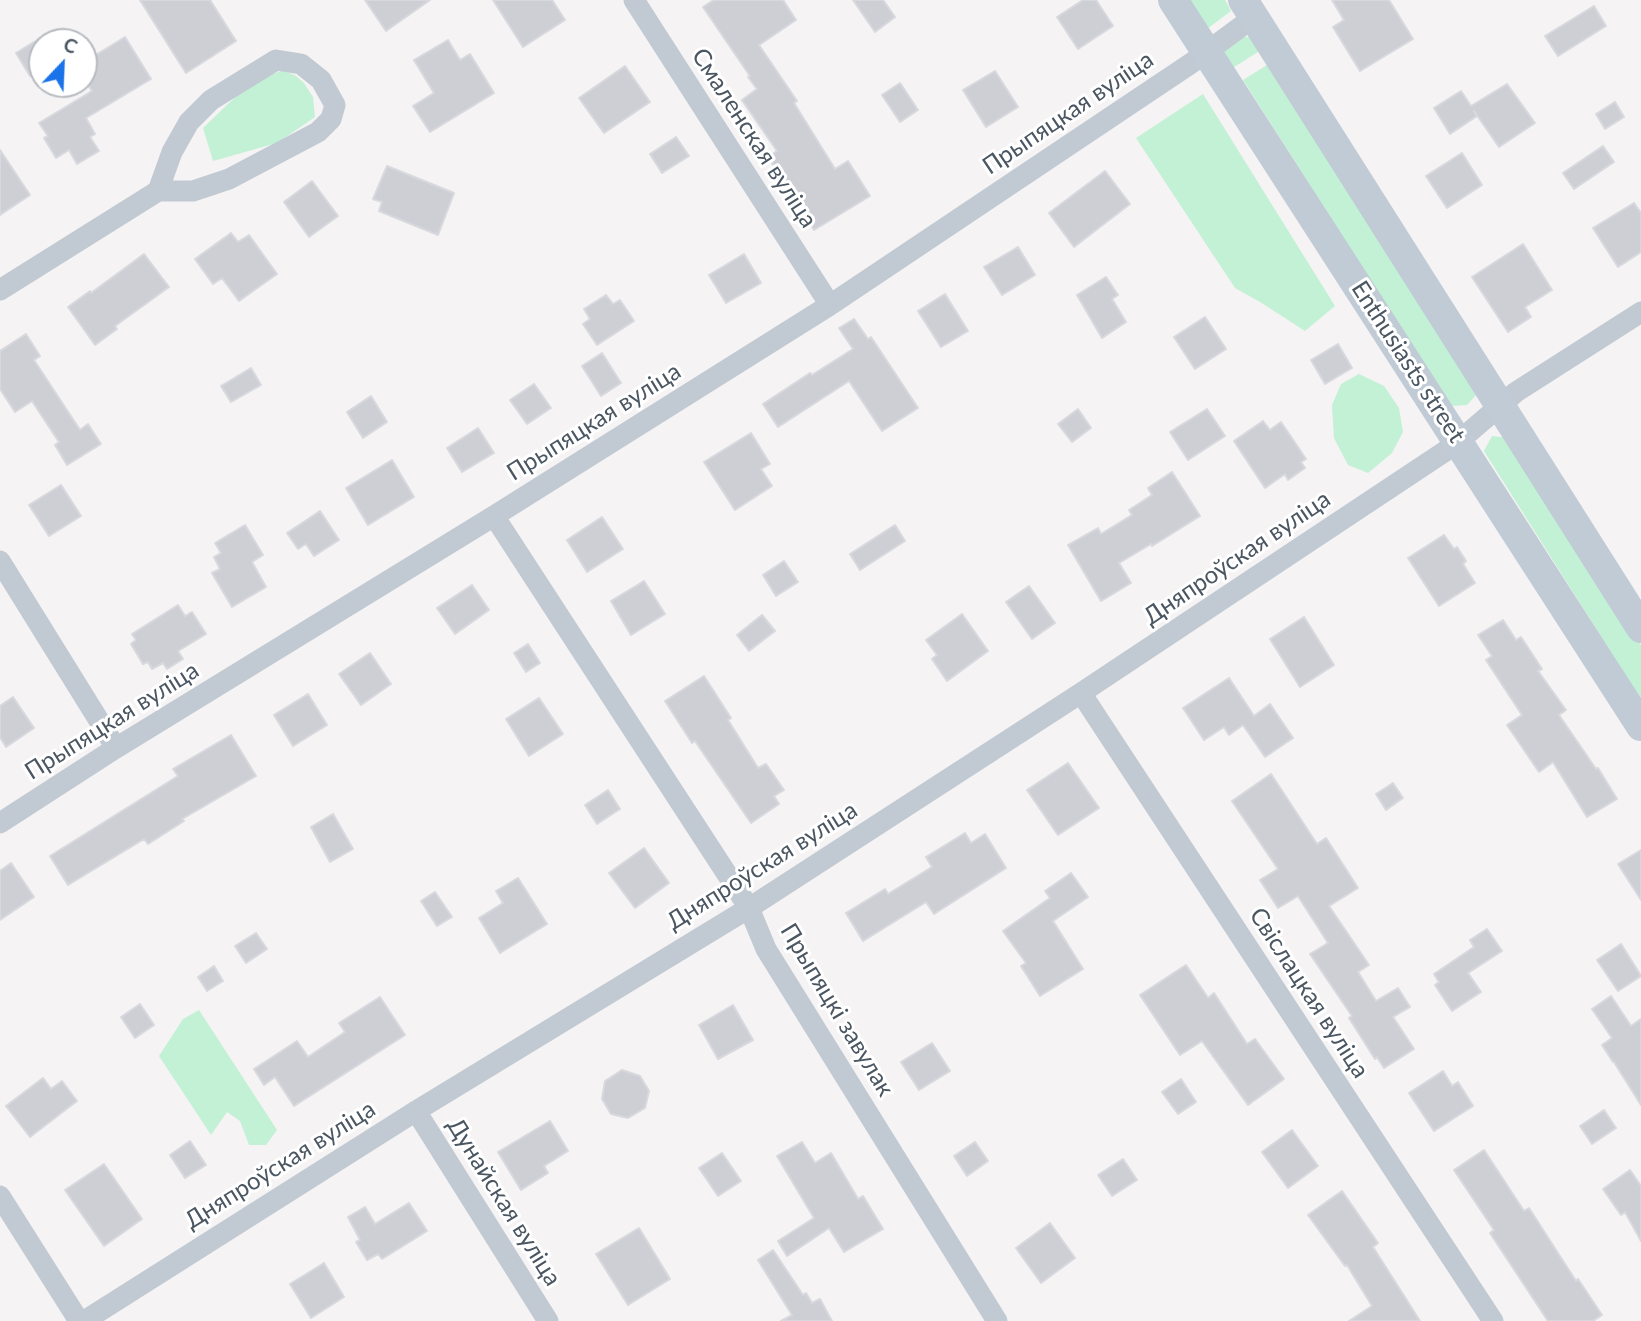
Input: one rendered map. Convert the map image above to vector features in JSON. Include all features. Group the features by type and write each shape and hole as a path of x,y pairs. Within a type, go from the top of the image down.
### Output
{"street":[{"name":"Смаленская вуліца","path":"634,0 830,305"},
{"name":"Enthusiasts street","path":"1173,0 1641,726"},
{"name":"Прыпяцкая вуліца","path":"0,823 116,748 494,516 830,305 1207,52 1248,8"},
{"path":"1248,8 1641,628"},
{"path":"0,290 158,191 193,191 229,179 318,132 331,119 335,105 321,80 301,64 276,60 211,100 188,122 172,152 158,191"},
{"name":"Дняпроўская вуліца","path":"82,1321 416,1111 749,908 1081,693 1459,441 1517,392 1641,312"},
{"name":"Прыпяцкі завулак","path":"494,516 749,908 766,950 997,1321"},
{"path":"0,561 116,748"},
{"name":"Свіслацкая вуліца","path":"1081,693 1493,1321"},
{"name":"Дунайская вуліца","path":"416,1111 548,1321"},
{"path":"0,1196 82,1321"}],"green space":[{"path":"1188,0 1225,0 1231,11 1207,29"},
{"path":"1244,37 1251,37 1261,50 1231,69 1224,52"},
{"path":"1267,65 1477,394 1467,405 1451,406 1243,80"},
{"path":"283,70 304,83 313,97 315,117 277,143 213,161 203,128 249,84"},
{"path":"1203,94 1335,306 1305,331 1235,288 1136,138"},
{"path":"1359,374 1384,386 1399,408 1403,432 1392,453 1368,473 1348,465 1334,438 1332,405 1341,384"},
{"path":"1492,436 1509,438 1641,645 1641,700 1484,451"},
{"path":"199,1010 277,1130 266,1145 249,1145 240,1121 227,1112 211,1135 159,1056 183,1019"}],"building":[{"path":"140,0 210,0 236,41 186,73"},
{"path":"365,0 430,0 386,31"},
{"path":"493,0 552,0 565,20 523,47"},
{"path":"714,0 783,0 796,20 759,45 797,101 794,103 835,169 848,161 870,196 814,230 768,157 777,151 742,100 757,89 703,7"},
{"path":"853,0 883,0 895,17 875,32"},
{"path":"1083,0 1096,0 1113,26 1078,49 1057,17"},
{"path":"1332,0 1389,0 1413,39 1360,71 1333,27 1344,20"},
{"path":"1594,6 1606,26 1558,56 1545,36"},
{"path":"125,37 151,79 86,118 95,134 90,137 99,151 77,164 69,150 56,158 44,138 48,136 39,123 80,98 98,98 98,54"},
{"path":"448,40 460,60 470,54 494,93 430,132 413,106 434,93 414,60"},
{"path":"28,46 28,73 16,53"},
{"path":"625,66 650,102 604,133 579,98"},
{"path":"995,71 1018,107 986,127 963,90"},
{"path":"900,83 918,110 900,122 882,95"},
{"path":"1507,84 1535,123 1499,147 1474,111 1477,116 1450,134 1434,108 1461,91 1471,106"},
{"path":"1615,102 1624,117 1605,129 1596,114"},
{"path":"676,137 689,156 662,173 650,154"},
{"path":"1603,146 1614,162 1574,189 1563,173"},
{"path":"0,150 30,195 0,215"},
{"path":"1462,153 1482,185 1447,208 1426,176"},
{"path":"387,166 454,193 438,235 379,211 382,202 373,199"},
{"path":"1105,171 1130,204 1074,247 1049,213"},
{"path":"312,181 338,216 309,237 284,202"},
{"path":"1634,203 1641,213 1641,252 1618,267 1593,228"},
{"path":"231,233 238,242 249,235 277,274 239,301 222,278 213,284 195,259"},
{"path":"1523,244 1552,290 1525,307 1531,317 1508,332 1472,277"},
{"path":"1018,247 1035,275 1002,295 984,267"},
{"path":"144,254 169,287 115,326 117,329 95,345 68,307"},
{"path":"744,254 761,283 726,303 709,275"},
{"path":"1106,277 1118,295 1112,299 1126,322 1102,338 1077,295"},
{"path":"945,294 968,331 941,347 918,311"},
{"path":"606,295 613,304 620,300 634,321 597,345 583,324 590,319 584,309"},
{"path":"1205,317 1226,349 1195,369 1174,337"},
{"path":"854,319 868,339 871,337 918,408 882,431 849,381 778,427 763,404 853,349 839,328"},
{"path":"26,334 40,356 34,360 80,430 88,424 101,444 67,465 55,445 59,442 32,401 15,412 0,389 0,351"},
{"path":"1338,344 1352,368 1325,384 1311,360"},
{"path":"602,353 621,383 601,396 582,366"},
{"path":"251,368 261,385 231,402 221,386"},
{"path":"534,384 551,408 527,424 510,400"},
{"path":"371,396 387,422 363,438 347,412"},
{"path":"1078,409 1091,428 1072,442 1058,424"},
{"path":"1207,409 1225,436 1188,460 1170,432"},
{"path":"1263,421 1270,430 1281,422 1306,459 1301,462 1305,468 1288,480 1285,474 1265,488 1234,441"},
{"path":"478,428 494,453 462,472 447,448"},
{"path":"751,433 770,464 761,469 772,486 735,510 704,462"},
{"path":"392,460 414,497 368,525 346,488"},
{"path":"1172,472 1200,516 1119,563 1131,583 1101,601 1068,545 1098,528 1101,534 1132,515 1129,510 1152,495 1148,488"},
{"path":"61,485 81,516 49,536 29,505"},
{"path":"320,511 339,540 314,556 306,544 298,549 287,533"},
{"path":"602,517 623,549 587,572 567,540"},
{"path":"245,525 263,555 252,562 266,587 232,607 212,573 220,569 214,557 221,553 215,543"},
{"path":"895,525 905,541 860,570 850,554"},
{"path":"1444,535 1454,549 1457,547 1466,561 1463,564 1475,583 1439,606 1408,558"},
{"path":"784,561 798,582 776,596 763,575"},
{"path":"644,581 665,614 631,635 611,601"},
{"path":"472,585 489,610 455,634 437,608"},
{"path":"1029,586 1055,623 1032,639 1006,602"},
{"path":"178,605 185,616 192,612 206,634 178,651 183,659 167,669 163,663 152,669 148,662 143,664 131,644 136,640 132,634"},
{"path":"962,614 988,651 947,681 932,659 937,655 926,640"},
{"path":"762,615 775,631 749,651 737,635"},
{"path":"1304,617 1334,665 1300,687 1270,639"},
{"path":"1503,620 1516,640 1521,637 1542,669 1538,671 1566,710 1559,715 1617,799 1587,817 1553,762 1539,772 1507,725 1522,715 1486,660 1492,656 1478,635"},
{"path":"528,644 540,663 526,672 514,653"},
{"path":"370,653 391,684 361,705 339,674"},
{"path":"704,676 758,768 766,764 784,790 774,796 779,804 751,823 695,741 692,743 665,701"},
{"path":"1229,678 1254,716 1270,704 1293,738 1265,757 1243,725 1229,735 1224,727 1204,740 1183,708"},
{"path":"308,694 327,725 293,746 274,715"},
{"path":"13,697 34,728 6,747 0,737 0,706"},
{"path":"539,698 563,734 529,756 506,719"},
{"path":"231,735 256,776 182,819 184,821 148,844 144,839 68,885 50,856 178,776 173,769"},
{"path":"1068,763 1099,808 1058,835 1027,790"},
{"path":"1271,774 1317,844 1326,838 1358,888 1329,906 1369,965 1358,972 1376,1001 1398,988 1410,1007 1393,1017 1414,1049 1384,1068 1377,1057 1375,1059 1349,1018 1352,1016 1310,954 1328,943 1298,896 1278,908 1260,880 1278,869 1232,801"},
{"path":"1393,783 1403,798 1386,810 1376,794"},
{"path":"608,790 620,809 597,824 585,805"},
{"path":"333,814 353,849 330,862 311,827"},
{"path":"965,833 971,843 985,834 1006,868 934,914 926,902 863,941 846,913 885,889 888,894 932,867 926,857"},
{"path":"644,848 669,883 635,908 609,873"},
{"path":"1641,850 1641,900 1618,864"},
{"path":"11,863 34,897 0,920 0,871"},
{"path":"1071,873 1088,897 1053,921 1083,969 1040,996 1021,966 1026,963 1003,931 1050,898 1045,891"},
{"path":"518,878 547,924 500,953 479,918 503,903 496,891"},
{"path":"435,892 452,917 437,926 421,901"},
{"path":"1487,929 1502,951 1468,973 1481,992 1452,1011 1435,985 1439,982 1434,974 1474,947 1470,940"},
{"path":"256,933 267,949 246,963 235,946"},
{"path":"1621,944 1641,976 1618,991 1597,960"},
{"path":"1186,965 1208,998 1214,993 1247,1044 1255,1039 1284,1079 1248,1105 1202,1041 1180,1055 1140,995"},
{"path":"214,966 223,981 207,991 198,977"},
{"path":"1611,996 1631,1026 1641,1019 1641,1105 1602,1045 1612,1038 1592,1009"},
{"path":"380,997 405,1035 294,1106 275,1077 264,1085 254,1069 297,1041 308,1057 345,1032 339,1023"},
{"path":"140,1004 154,1025 135,1038 121,1017"},
{"path":"733,1005 753,1040 718,1059 699,1025"},
{"path":"932,1043 950,1071 919,1090 901,1062"},
{"path":"622,1070 640,1076 649,1091 645,1108 628,1118 611,1114 602,1099 605,1081"},
{"path":"1443,1071 1452,1086 1458,1082 1473,1106 1434,1131 1409,1093"},
{"path":"43,1078 51,1089 62,1081 77,1101 30,1137 6,1106"},
{"path":"1181,1079 1196,1102 1178,1114 1162,1092"},
{"path":"1604,1110 1616,1128 1592,1144 1580,1126"},
{"path":"550,1121 568,1151 544,1166 548,1173 521,1190 498,1152"},
{"path":"1292,1130 1318,1166 1288,1188 1262,1152"},
{"path":"190,1141 206,1165 185,1178 170,1155"},
{"path":"802,1142 815,1163 831,1153 858,1199 863,1196 883,1229 844,1252 829,1228 787,1256 778,1241 814,1218 777,1156"},
{"path":"975,1142 988,1161 967,1176 954,1156"},
{"path":"1484,1150 1524,1211 1529,1208 1576,1281 1578,1279 1602,1315 1593,1321 1548,1321 1490,1233 1494,1230 1454,1170"},
{"path":"722,1153 741,1181 718,1196 699,1168"},
{"path":"1123,1159 1137,1180 1112,1196 1098,1175"},
{"path":"104,1164 142,1219 104,1246 65,1190"},
{"path":"1630,1170 1641,1186 1641,1241 1625,1212 1621,1215 1603,1189"},
{"path":"1342,1191 1378,1243 1373,1247 1420,1321 1349,1321 1372,1306 1347,1265 1345,1266 1308,1215"},
{"path":"409,1203 427,1231 382,1259 378,1254 367,1260 356,1242 360,1240 348,1217 365,1207 375,1224"},
{"path":"1050,1223 1075,1258 1041,1283 1016,1248"},
{"path":"639,1228 670,1279 628,1305 596,1254"},
{"path":"773,1250 803,1295 806,1293 812,1303 820,1299 832,1321 781,1321 792,1315 758,1260"},
{"path":"324,1263 344,1297 311,1318 290,1284"}]}
